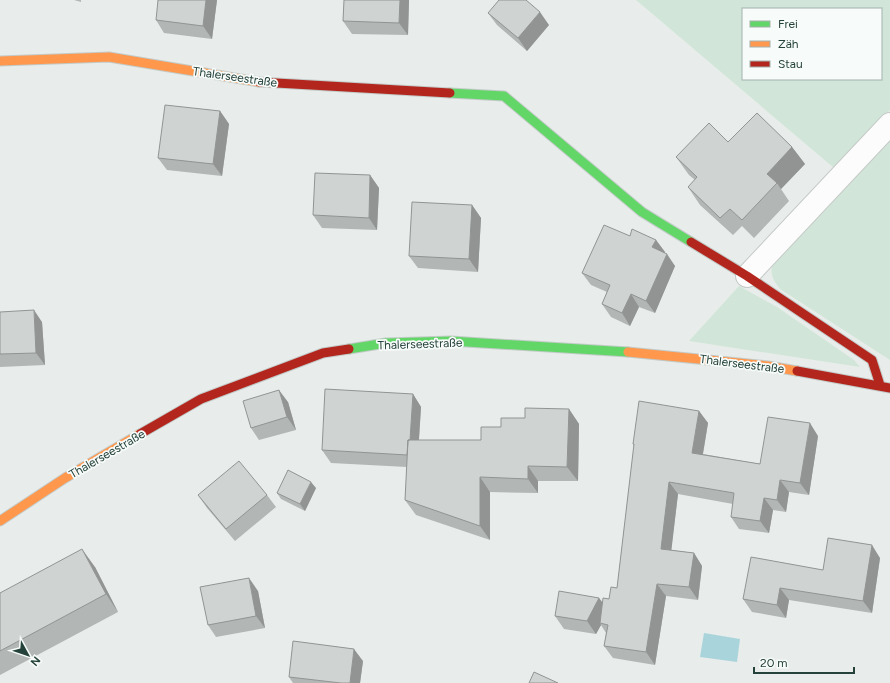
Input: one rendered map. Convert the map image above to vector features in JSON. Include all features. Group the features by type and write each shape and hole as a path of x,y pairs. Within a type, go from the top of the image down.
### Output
{"street":[{"name":"Thalerseestraße","path":"0,61 109,58 265,83 504,96 642,212 747,276 872,360 880,385"},
{"path":"747,276 890,124"},
{"name":"Thalerseestraße","path":"0,521 65,478 201,399 323,353 378,344 451,341 626,352 768,366 890,388"}],"green space":[{"path":"636,0 890,0 890,110 834,168"},
{"path":"890,137 890,360 780,289 773,278 772,269 773,260"},
{"path":"739,286 777,307 854,360 860,367 689,341"}],"water":[{"path":"704,633 740,639 737,662 700,657"}],"building":[{"path":"158,0 206,0 203,26 156,20"},
{"path":"344,0 400,0 399,23 343,21"},
{"path":"499,0 526,0 540,12 518,38 488,13"},
{"path":"165,105 220,111 213,164 158,158"},
{"path":"757,113 792,147 767,174 777,183 742,220 730,209 720,218 688,187 697,177 676,157 709,123 728,142"},
{"path":"315,173 370,175 369,218 313,215"},
{"path":"412,202 472,205 469,259 409,256"},
{"path":"604,225 630,236 632,229 656,240 652,247 667,254 646,301 631,294 622,313 602,304 610,285 582,273"},
{"path":"34,310 36,353 0,354 0,312"},
{"path":"325,389 413,394 410,440 408,440 407,455 322,450"},
{"path":"279,390 287,417 251,428 243,401"},
{"path":"639,401 699,411 692,453 760,464 768,417 810,423 800,483 780,480 777,500 764,498 760,521 731,517 734,493 669,482 661,549 694,553 689,587 657,584 646,652 604,646 608,625 600,623 603,598 609,599 611,587 617,588"},
{"path":"525,408 569,409 567,467 528,466 528,479 480,477 480,526 405,500 408,440 481,440 481,427 501,427 501,418 525,418"},
{"path":"239,461 267,495 226,529 198,495"},
{"path":"288,470 311,482 300,504 277,493"},
{"path":"828,538 872,545 863,601 780,588 777,605 743,599 751,557 823,570"},
{"path":"82,549 106,594 0,651 0,593"},
{"path":"249,578 256,616 208,625 200,587"},
{"path":"559,591 599,598 587,621 555,616"},
{"path":"293,641 354,649 350,683 289,677"},
{"path":"534,672 558,683 529,683"}],"traffic: fast":[{"path":"450,93 504,96 642,212 691,242"},
{"path":"349,349 386,343 451,341 628,352"}],"traffic: slow":[{"path":"0,61 109,57 259,82"},
{"path":"628,352 768,366 797,371"},
{"path":"0,521 65,478 140,434"}],"traffic: jam":[{"path":"259,82 450,93"},
{"path":"691,242 747,276 872,360 880,385"},
{"path":"140,434 201,399 323,353 349,349"},
{"path":"797,371 890,388"}]}
